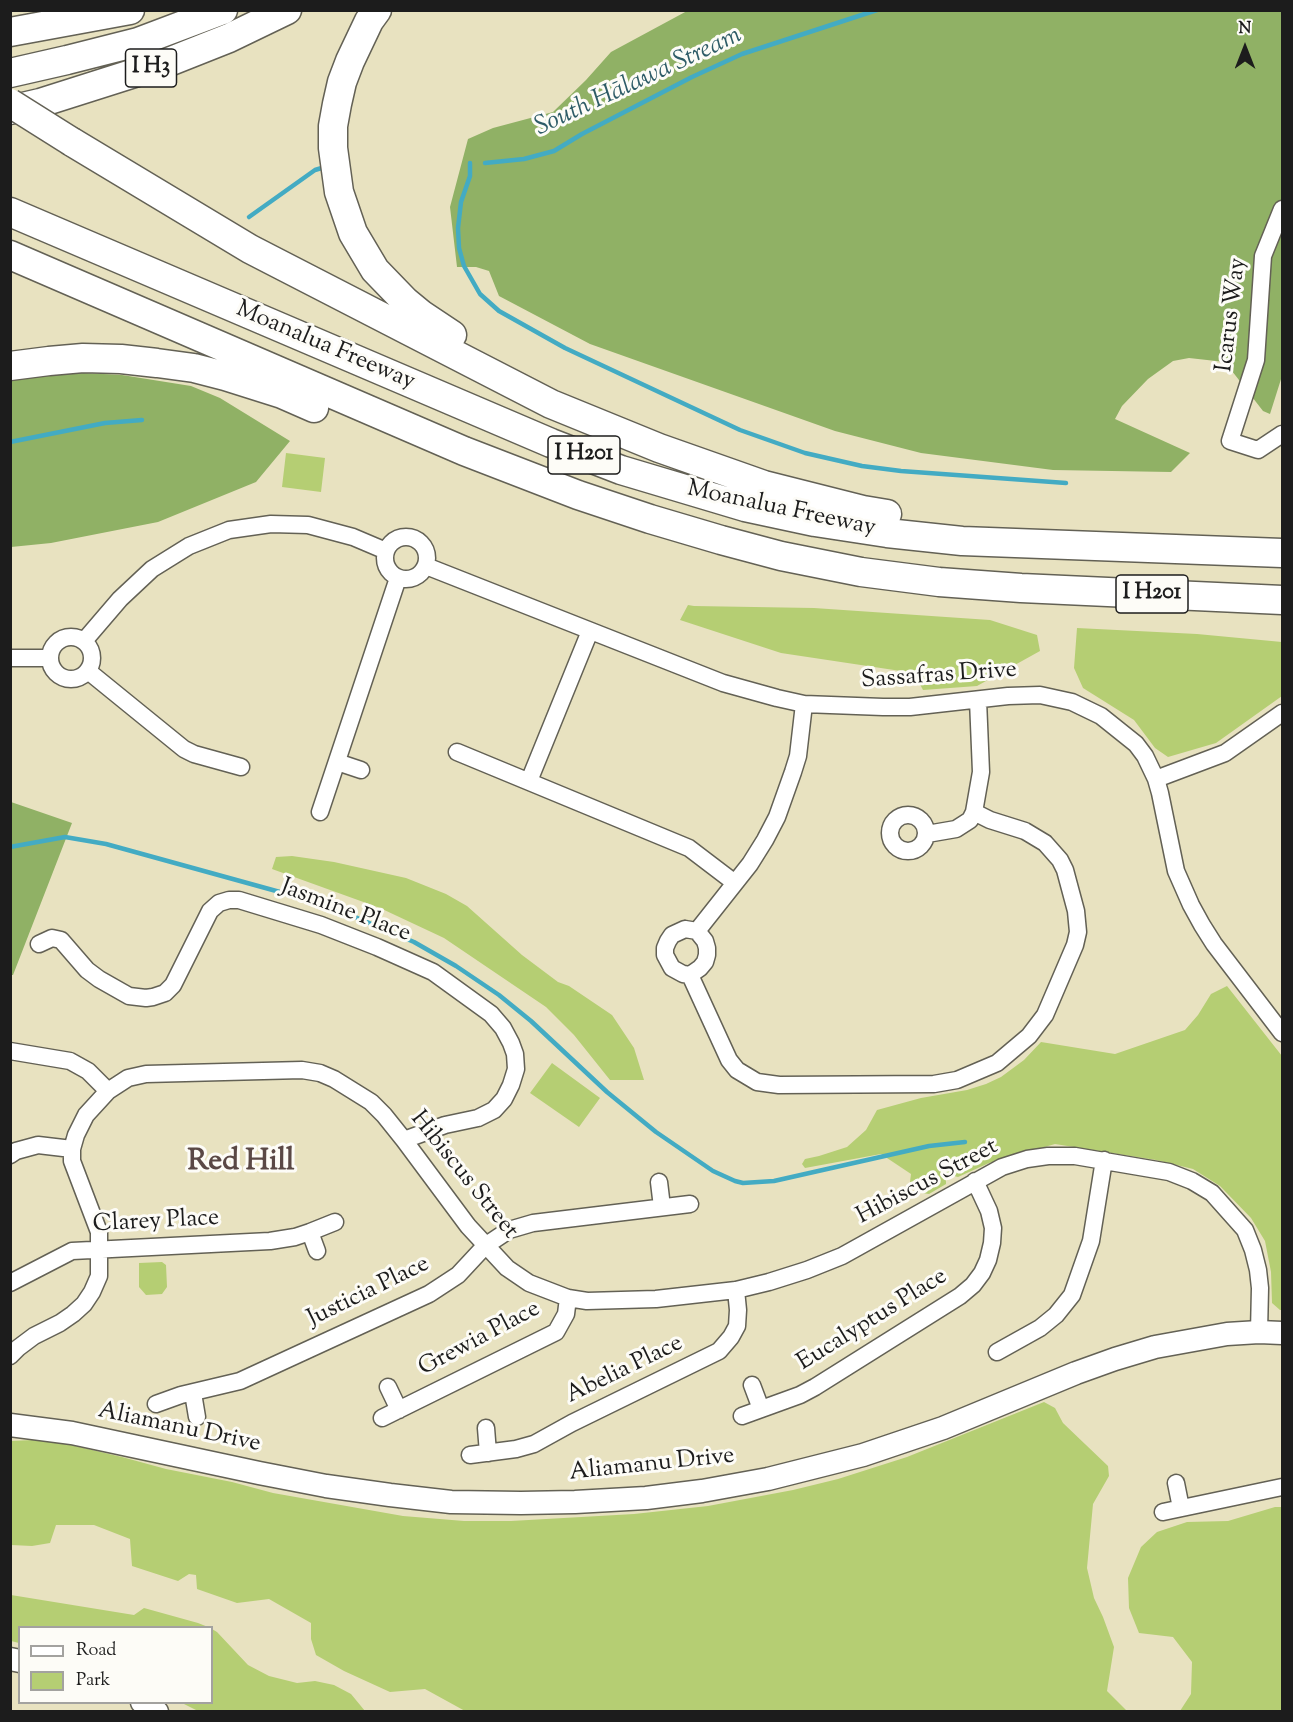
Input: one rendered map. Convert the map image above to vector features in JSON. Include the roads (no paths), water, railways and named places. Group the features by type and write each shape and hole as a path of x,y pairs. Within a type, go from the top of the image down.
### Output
{"highway":[{"path":"10,32 129,10"},
{"name":"I H3","path":"10,73 138,42 224,10"},
{"name":"I H3","path":"10,110 40,103 166,63 229,38 286,10"},
{"path":"377,10 359,41 342,82 334,124 333,148 335,171 345,213 353,233 375,270 422,315 537,385 595,415 660,444 764,485"},
{"path":"10,103 250,249 551,404 659,448 764,485 863,510 932,522 1196,550"},
{"name":"Moanalua Freeway","path":"10,212 551,443 621,470 745,507 814,522 962,541 1282,553"},
{"name":"Moanalua Freeway","path":"10,255 464,451 578,495 650,519 781,556 861,572 939,582 1282,600"},
{"path":"10,366 83,358 120,359 194,368 252,384 343,420 578,495"},
{"path":"1021,588 1282,618"}],"street":[{"name":"Icarus Way","path":"1282,209 1263,256 1256,360 1230,441 1258,450 1282,434"},
{"path":"84,641 120,599 152,569 189,546 229,530 271,524 308,525 353,537 386,550"},
{"path":"400,537 413,538 423,546 427,559 426,566 411,579 398,578 388,570 385,564 386,550 400,537"},
{"name":"Sassafras Drive","path":"426,566 723,683 804,704 857,707 910,706 1040,695 1072,702 1101,716 1136,744 1145,756 1156,779 1176,871 1196,915 1214,944 1282,1033"},
{"path":"320,812 398,578"},
{"path":"529,781 590,631"},
{"path":"71,637 84,641 92,658 88,671 77,678 64,678 53,670 50,658 54,645 71,637"},
{"path":"10,658 50,658"},
{"path":"88,671 184,749 241,767"},
{"path":"927,834 956,829 970,820 974,812 981,772 978,699"},
{"path":"697,931 765,840 785,797 798,756 804,704"},
{"path":"1156,779 1225,753 1282,713"},
{"path":"457,752 690,848 735,883"},
{"path":"337,762 361,770"},
{"path":"690,975 729,1060 737,1070 758,1082 779,1085 934,1084 957,1080 996,1063 1029,1036 1045,1015 1075,945 1078,932 1077,911 1065,870 1060,860 1045,843 1025,831 990,820 974,812"},
{"name":"Jasmine Place","path":"39,944 52,938 61,940 87,970 99,979 129,996 153,997 165,993 173,985 210,911 219,903 239,900 321,926 377,947 433,972 490,1014 503,1028 515,1054 516,1069 504,1099 494,1110 478,1118 445,1125 404,1140"},
{"path":"685,929 697,931 705,941 707,956 700,968 690,975 683,974 672,968 665,956 665,948 672,935 685,929"},
{"path":"10,1051 70,1061 88,1071 108,1091"},
{"name":"Hibiscus Street","path":"72,1149 86,1115 108,1091 128,1078 146,1074 302,1070 320,1073 346,1085 371,1102 384,1115 468,1226 507,1268 529,1283 568,1298 587,1301 656,1299 736,1290 807,1270 842,1256 1002,1167 1027,1159 1048,1156 1075,1156 1104,1160 1169,1172 1192,1181 1212,1192 1231,1212 1245,1230 1258,1270 1259,1332"},
{"path":"10,1155 38,1145 72,1149 72,1161 99,1232 99,1276 84,1304 60,1323 34,1336 10,1356"},
{"path":"996,1352 1040,1328 1056,1315 1071,1295 1091,1241 1104,1160"},
{"name":"Eucalyptus Place","path":"742,1416 800,1395 815,1387 960,1296 973,1285 988,1260 993,1228 989,1211 975,1181"},
{"path":"659,1182 662,1207"},
{"name":"Justicia Place","path":"156,1404 240,1381 429,1294 458,1275 485,1246 509,1230 533,1223 690,1204"},
{"name":"Clarey Place","path":"10,1283 72,1251 270,1241 296,1237 335,1222"},
{"path":"310,1232 317,1251"},
{"name":"Abelia Place","path":"470,1455 516,1449 534,1444 635,1391 719,1351 737,1326 736,1290"},
{"name":"Grewia Place","path":"382,1418 556,1332 566,1314 568,1298"},
{"name":"Aliamanu Drive","path":"10,1425 72,1433 259,1473 390,1495 451,1502 521,1503 646,1498 768,1479 904,1442 1114,1359 1182,1341 1227,1334 1282,1333"},
{"path":"752,1385 761,1409"},
{"path":"388,1387 399,1410"},
{"path":"193,1393 197,1417"},
{"path":"486,1428 489,1453"},
{"path":"1176,1483 1181,1508"},
{"path":"1163,1512 1282,1487"}],"waterway":[{"name":"South Hālawa Stream","path":"485,163 524,159 554,151 692,77 742,54 877,10"},
{"path":"470,163 470,176 461,202 458,228 459,248 464,266 480,294 499,311 565,348 740,430 805,453 862,466 901,471 1066,483"},
{"name":"South Hālawa Stream","path":"249,217 315,170 325,167"},
{"name":"South Hālawa Stream","path":"10,442 105,423 142,420"},
{"path":"10,847 65,837 106,844 298,897 355,917 414,942 456,966 499,995 531,1021 607,1092 656,1132 713,1171 735,1181 743,1183 774,1181 929,1146 965,1142"}],"district":[{"name":"Red Hill","path":"241,1164"}]}
